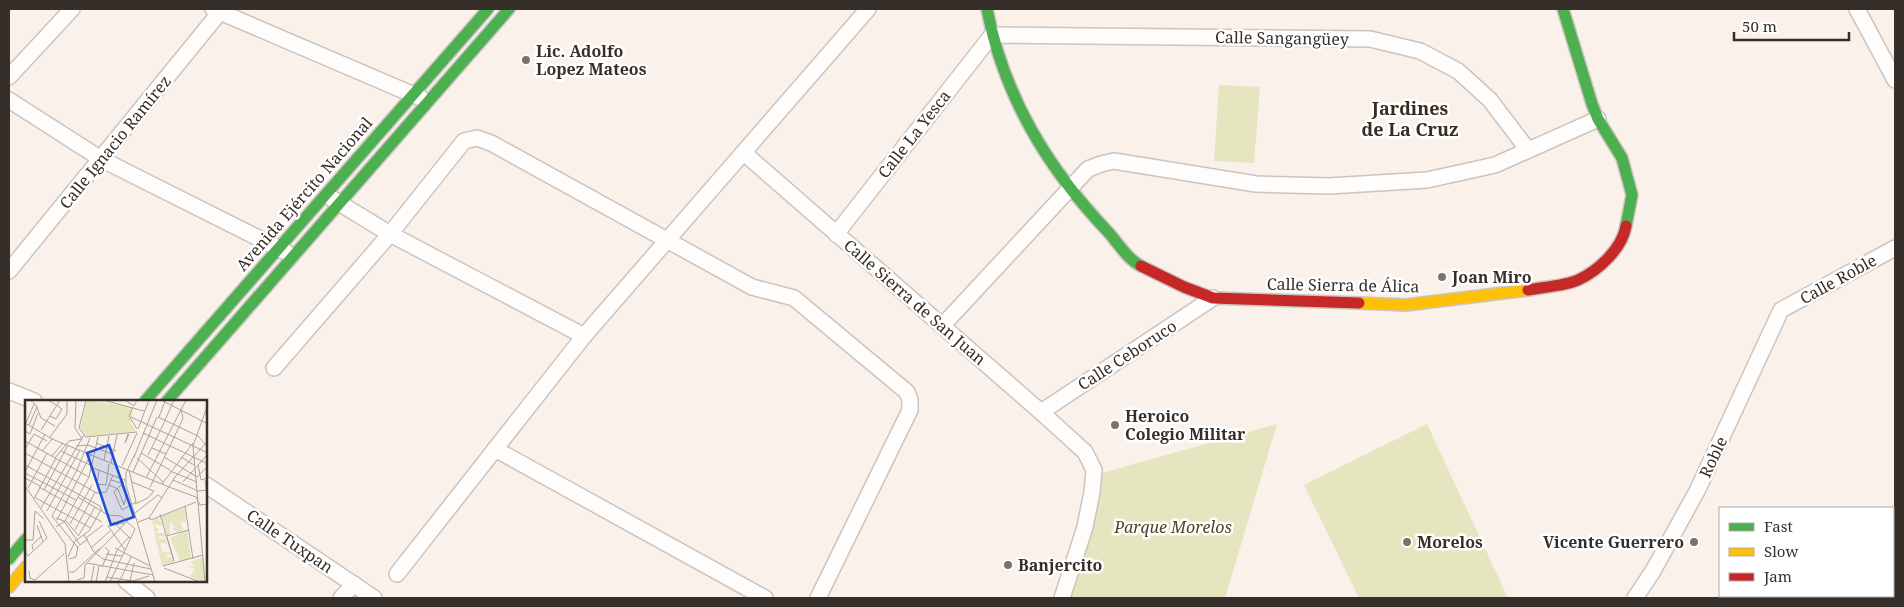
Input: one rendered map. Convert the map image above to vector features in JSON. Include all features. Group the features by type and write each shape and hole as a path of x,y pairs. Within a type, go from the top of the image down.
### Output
{"main road":[{"name":"Avenida Ejército Nacional","path":"146,400 488,9"},
{"name":"Avenida Ejército Nacional","path":"168,400 509,9"},
{"name":"Calle Sierra de Álica","path":"987,9 992,35 1005,77 1029,127 1070,189 1137,264 1184,287 1213,298 1406,305 1512,293 1577,281 1594,271 1616,249 1625,234 1632,195 1622,158 1598,119 1577,58 1563,9"},
{"path":"9,559 25,540"},
{"path":"9,587 25,568"}],"street":[{"path":"9,77 72,9"},
{"path":"397,574 584,336 868,9"},
{"path":"1857,9 1895,80"},
{"path":"217,10 429,102"},
{"name":"Calle Ignacio Ramírez","path":"9,272 101,159 217,10"},
{"name":"Calle Sangangüey","path":"992,35 1370,39 1420,51 1458,70 1490,100 1528,150"},
{"name":"Calle La Yesca","path":"836,234 992,35"},
{"path":"9,100 101,159 294,256"},
{"path":"943,326 1088,169 1101,164 1114,161 1256,184 1329,186 1428,180 1495,165 1598,119"},
{"path":"274,368 390,234 464,141 477,138 491,143 752,288 794,298 907,392 910,400 910,410 818,598"},
{"name":"Calle Sierra de San Juan","path":"744,153 1085,452 1094,470 1092,492 1085,527 1062,598"},
{"path":"326,194 390,234 584,336"},
{"name":"Calle Roble","path":"1781,310 1895,248"},
{"name":"Calle Ceboruco","path":"1041,412 1213,298"},
{"name":"Roble","path":"1635,598 1653,571 1697,491 1781,310"},
{"path":"9,391 32,400"},
{"path":"495,449 765,598"},
{"name":"Calle Tuxpan","path":"208,486 374,598"},
{"path":"127,582 147,598"},
{"path":"341,598 354,584"}],"green space":[{"path":"1219,85 1260,87 1254,163 1214,161"},
{"name":"Parque Morelos","path":"1277,424 1225,598 1066,598 1098,474"},
{"name":"Morelos","path":"1427,424 1508,598 1359,598 1304,485"}],"traffic: fast":[{"path":"146,400 488,9"},
{"path":"168,400 509,9"},
{"path":"987,9 995,41 1017,102 1048,157 1087,209 1128,256 1141,266"},
{"path":"1563,9 1592,104 1598,119 1622,158 1632,195 1626,226"},
{"path":"9,559 25,540"}],"traffic: slow":[{"path":"1359,303 1406,305 1528,290"},
{"path":"9,587 25,568"}],"traffic: jam":[{"path":"1528,290 1573,282 1586,276 1601,265 1614,251 1624,235 1626,226"},
{"path":"1141,266 1184,287 1213,298 1359,303"}],"place":[{"name":"Lic. Adolfo Lopez Mateos","path":"526,60"},
{"name":"Joan Miro","path":"1442,277"},
{"name":"Heroico Colegio Militar","path":"1115,425"},
{"name":"Morelos","path":"1407,542"},
{"name":"Vicente Guerrero","path":"1694,542"},
{"name":"Banjercito","path":"1008,565"}],"district":[{"name":"Jardines de La Cruz","path":"1410,119"}]}
